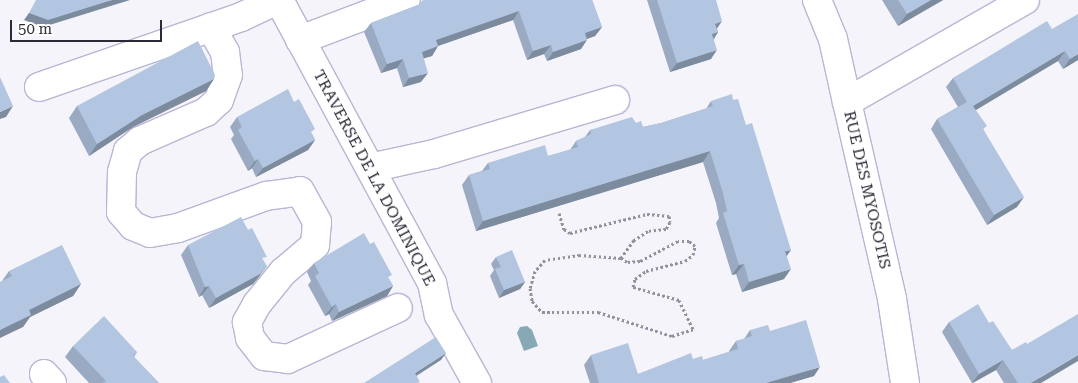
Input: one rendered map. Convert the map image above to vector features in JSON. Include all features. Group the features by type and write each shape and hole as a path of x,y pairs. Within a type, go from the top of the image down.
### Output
{"street":[{"path":"39,87 211,27 278,0"},
{"name":"TRAVERSE DE LA DOMINIQUE","path":"278,0 432,283 439,315 477,383"},
{"path":"300,40 406,0"},
{"name":"RUE DES MYOSOTIS","path":"817,0 833,38 892,299 905,383"},
{"path":"847,102 1025,0"},
{"path":"211,27 225,52 228,75 219,100 206,112 140,141 128,151 122,172 121,212 133,226 150,233 178,228 266,196 300,191 317,222 314,245 283,272 257,304 247,322 250,338 264,356 288,359 398,308"},
{"path":"370,168 434,154 614,100"}],"path":[{"path":"559,213 564,230 570,233 647,214 669,216 670,222 666,229 648,231 634,240 621,258"},
{"path":"678,241 689,241 695,246 693,255 686,262 646,271 635,279 633,287 679,300 693,329 672,336 598,312 542,312 532,301 530,288 535,271 545,260 580,255 621,258 627,262 640,261 678,241"}],"water":[{"path":"527,326 532,330 538,346 524,351 517,333 520,327"}],"building":[{"path":"36,0 112,0 48,20 29,13"},
{"path":"423,0 592,0 602,27 585,33 587,40 553,52 551,45 533,51 519,11 436,40 438,46 422,52 428,73 409,78 403,59 387,64 371,23 418,5"},
{"path":"657,0 716,0 722,21 715,24 718,32 712,34 717,50 677,63"},
{"path":"898,0 931,0 907,14"},
{"path":"1078,14 1078,54 1070,59 1065,51 973,106 987,126 983,129 1024,197 994,215 937,119 967,102 953,78 1047,21 1052,29"},
{"path":"198,41 215,75 214,79 142,115 97,144 77,106"},
{"path":"0,77 13,106 0,112"},
{"path":"288,89 294,102 299,99 315,129 311,132 315,140 263,168 258,159 255,161 238,130 242,127 237,117"},
{"path":"732,94 733,100 738,99 746,125 752,123 791,250 785,251 791,269 749,282 744,264 739,265 723,213 727,211 710,151 483,221 469,175 490,169 488,163 545,145 548,156 578,147 576,141 591,134 590,130 632,117 636,123 641,121 643,127 661,123 713,106 711,101"},
{"path":"241,217 248,230 252,228 267,257 262,258 267,266 260,274 216,298 209,286 205,287 188,245"},
{"path":"364,233 370,244 374,242 392,275 388,277 393,286 339,312 336,304 332,307 315,276 319,273 314,263"},
{"path":"62,245 81,284 29,310 31,315 0,330 0,282 12,276 9,271"},
{"path":"512,250 525,282 504,290 495,269 501,267 496,257"},
{"path":"978,304 989,323 993,321 1012,350 1026,342 1027,344 1078,314 1078,355 1031,383 1018,383 1003,360 979,374 949,322"},
{"path":"104,316 137,352 133,356 159,383 103,383 106,381 73,346"},
{"path":"806,320 820,367 766,383 599,383 591,355 628,343 638,374 691,353 693,359 702,356 703,360 738,349 736,341 752,336 750,330 768,325 770,331"},
{"path":"436,337 446,353 415,373 420,382 364,383"},
{"path":"4,375 10,383 0,383 0,377"}]}
